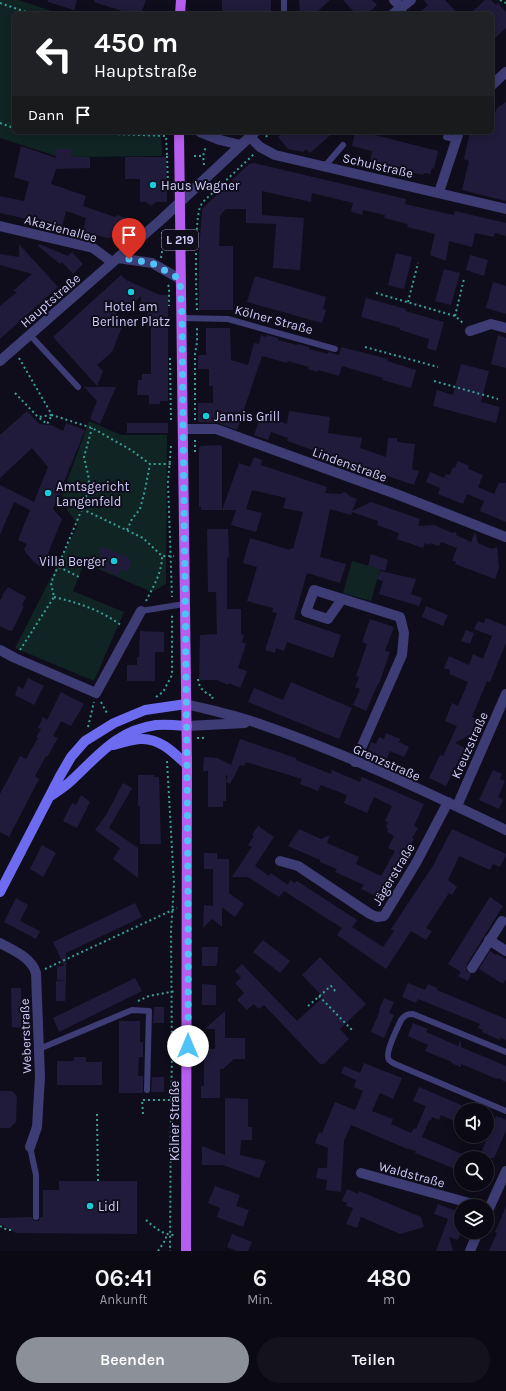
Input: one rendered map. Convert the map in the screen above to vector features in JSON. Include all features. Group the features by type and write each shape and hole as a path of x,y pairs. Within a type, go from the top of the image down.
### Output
{"main road":[{"path":"180,12 181,0"},
{"name":"L 219","path":"179,134 180,202"},
{"name":"Kölner Straße","path":"180,202 184,604 187,726 186,1251"},
{"path":"0,892 60,776 71,757 85,741 114,723 145,710 186,704"},
{"path":"50,797 71,781 97,756 123,735 142,728 163,725 187,726"},
{"path":"109,746 142,739 155,741 170,749 187,765"}],"street":[{"path":"394,0 398,11 411,0"},
{"path":"494,83 506,73"},
{"path":"205,134 220,140 241,145"},
{"name":"Hauptstraße","path":"0,361 162,220 207,171 253,134"},
{"name":"Schulstraße","path":"253,134 260,147 275,155 439,192 506,209"},
{"path":"439,192 453,136"},
{"name":"Akazienallee","path":"0,226 93,248 115,260"},
{"path":"115,260 152,263 180,279"},
{"path":"470,331 491,324 506,328"},
{"name":"Lindenstraße","path":"183,429 216,429 396,494 506,537"},
{"path":"342,599 400,617 404,632 402,655 355,762"},
{"path":"0,650 96,693 140,611"},
{"name":"Kreuzstraße","path":"452,804 506,694"},
{"name":"Grenzstraße","path":"186,704 255,722 299,738 452,804 506,830"},
{"name":"Grenzstraße","path":"187,726 255,722"},
{"name":"Jägerstraße","path":"280,862 298,866 377,918 384,916 452,804"},
{"path":"472,968 502,921"},
{"path":"489,940 506,951"},
{"path":"0,943 34,964 36,972"},
{"name":"Weberstraße","path":"30,1147 37,1127 40,1077 36,972"},
{"path":"491,1199 506,1171"},
{"name":"Waldstraße","path":"361,1173 454,1200"},
{"path":"470,1251 475,1239"}],"lane":[{"path":"284,0 284,12"},
{"path":"325,166 343,145"},
{"name":"Kölner Straße","path":"182,318 228,319 335,349"},
{"path":"30,335 78,387"},
{"path":"140,611 184,604"},
{"path":"39,1049 132,1010 149,1012 147,1090"},
{"path":"506,1052 413,1014 408,1014 401,1020 387,1056 389,1060 395,1064 506,1111"},
{"path":"30,1147 36,1175 36,1217"}],"path":[{"path":"500,0 506,3"},
{"path":"0,3 26,12"},
{"path":"0,123 12,127"},
{"path":"140,134 166,136 167,156 179,156"},
{"path":"209,142 204,150 203,156 207,171 219,187 252,157 268,134"},
{"path":"194,156 203,156"},
{"path":"158,266 163,245 197,245"},
{"path":"408,302 418,263"},
{"path":"455,316 464,278"},
{"path":"166,282 169,287 169,308"},
{"path":"376,293 455,316 470,331"},
{"path":"365,347 438,367"},
{"path":"14,349 52,415"},
{"path":"170,357 172,426"},
{"path":"434,381 498,399"},
{"path":"15,393 38,417 47,424 52,415"},
{"path":"38,417 52,415 92,428 131,450 150,464 183,463"},
{"path":"15,658 54,597 51,583 59,567 88,490 89,479 84,458 92,428"},
{"path":"169,556 168,482 172,445"},
{"path":"127,530 132,519 140,509 150,464"},
{"path":"82,509 143,538 162,556 184,556"},
{"path":"140,611 158,577 162,564 162,556"},
{"path":"59,567 79,577"},
{"path":"54,597 82,604 105,614 129,632"},
{"path":"96,693 109,717"},
{"path":"85,741 96,693"},
{"path":"167,760 174,884 171,938 172,1058 170,1251"},
{"path":"36,972 187,903"},
{"path":"308,1006 331,986 336,992"},
{"path":"319,996 352,1030"},
{"path":"143,1114 142,1100 187,1099"},
{"path":"97,1114 98,1181"},
{"path":"146,1220 166,1235 166,1239 158,1251"},
{"path":"0,1226 7,1230 11,1230"}],"green space":[{"path":"0,0 18,0 55,12 12,12 12,134 161,134 162,156 59,157 0,138"},
{"path":"89,421 121,435 167,435 166,584 152,592 84,563 73,591 124,612 94,681 15,648 78,525 68,511 62,495"},
{"path":"352,561 380,569 371,601 343,593"}],"building":[{"path":"48,0 77,0 74,10 48,2"},
{"path":"94,0 146,0 142,12 125,12 94,2"},
{"path":"222,0 271,0 271,12 222,12"},
{"path":"299,0 330,0 317,12 300,12"},
{"path":"343,0 372,0 377,5 369,12 354,12"},
{"path":"424,0 445,0 456,12 420,12 428,5"},
{"path":"485,0 491,0 496,5 498,3 506,12 506,28 494,39 494,12 472,12"},
{"path":"506,102 506,201 462,190 469,161 464,159 470,134 494,134 494,113 497,108"},
{"path":"282,134 332,134 310,153 306,149 303,152 288,149 278,137"},
{"path":"355,134 375,134 438,151 434,169 432,168 430,174 424,173 423,175 370,163 372,151 352,146"},
{"path":"21,146 56,158 55,149 71,149 71,157 90,157 90,168 56,169 51,184 86,196 83,206 115,217 117,215 132,220 114,237 107,238 83,231 86,218 66,211 62,227 0,213 0,196 24,201 29,182 14,177"},
{"name":"Haus Wagner","path":"125,157 166,157 167,202 156,202 151,206 146,202 140,202 140,179 125,179"},
{"path":"254,163 406,199 405,204 454,215 455,211 506,223 506,236 495,233 494,237 475,233 472,247 449,241 446,261 430,255 435,234 407,227 408,224 384,218 385,215 363,210 362,215 352,212 353,203 312,193 311,202 262,191 262,215 304,218 300,270 273,268 276,224 246,223 246,209 226,209 220,217 219,246 233,246 233,310 199,310 199,252 202,209 249,164"},
{"path":"19,244 58,287 0,339 0,306 17,292 13,291 32,274 0,265 0,254 19,257"},
{"path":"39,244 68,256 72,252 83,264 73,274 62,262 60,264 38,246"},
{"path":"396,253 412,257 404,289 388,285"},
{"path":"470,255 488,260 484,276 466,270"},
{"path":"444,269 460,273 451,305 435,301"},
{"path":"121,275 126,280 160,295 168,295 168,401 160,401 160,404 149,404 149,395 137,395 138,380 142,380 142,374 151,374 151,328 147,327 147,312 141,312 141,296 124,312 114,311 124,322 112,352 97,365 103,371 97,386 53,337"},
{"path":"255,276 326,297 323,309 326,310 322,323 247,302"},
{"path":"493,282 506,286 506,314 486,308"},
{"path":"366,298 406,309 405,311 444,322 436,351 427,348 429,339 400,330 400,328 361,317"},
{"path":"206,328 230,328 231,360 248,365 254,343 259,344 261,335 266,337 267,335 278,338 278,340 309,347 309,349 328,354 328,352 339,355 341,347 388,359 387,361 416,370 411,388 342,366 339,376 318,370 318,372 308,369 309,367 288,361 287,363 262,356 237,430 218,423 198,422 198,403 213,403 213,386 209,386 209,369 198,369 198,355 206,355"},
{"path":"498,335 506,338 506,368 491,364"},
{"path":"461,364 489,371 481,402 500,407 496,423 433,406 437,390 453,395"},
{"path":"84,387 116,387 100,424 90,419 97,401"},
{"name":"Amtsgericht Langenfeld","path":"27,411 39,424 51,425 63,431 66,423 85,430 53,509 62,519 42,568 26,553 24,549 27,544 18,540 30,510 14,502 0,535 0,485 34,502 48,467 32,448 0,478 0,435"},
{"path":"289,411 330,417 328,433 362,438 360,448 386,457 388,438 397,438 397,442 415,444 412,469 419,471 414,485 358,466 355,467 353,464 287,441 288,438 271,432 268,440 254,435 261,415 287,424"},
{"path":"127,423 168,423 168,433 127,433"},
{"path":"220,445 222,448 222,510 201,510 201,507 199,507 199,448 201,446"},
{"path":"254,457 262,460 261,465 327,487 325,493 341,494 344,492 348,494 349,496 357,499 352,511 371,502 420,519 418,526 434,525 452,533 456,532 456,535 471,542 475,532 478,543 492,549 497,547 499,568 495,579 455,564 456,562 452,561 457,548 441,542 439,546 425,543 423,548 397,539 399,533 377,525 378,521 352,512 351,515 330,509 320,557 346,564 340,583 307,573 294,619 341,635 333,658 287,642 284,651 276,648 275,653 265,650 277,613 272,612 273,608 247,601 257,567 243,563 250,538 290,550 290,548 293,549 303,512 283,508 286,498 252,490 246,509 262,513 256,532 231,525 236,510 222,510 239,463 250,467"},
{"path":"458,461 469,466 468,469 483,475 478,487 494,494 499,483 506,483 506,522 480,511 484,501 467,494 463,504 438,494 440,488 426,482 430,472 444,478 446,474 450,475 453,467 455,468"},
{"path":"207,529 228,529 229,558 227,557 227,609 241,609 241,634 244,635 242,642 246,644 238,668 247,671 240,688 217,680 199,680 200,635 217,634 216,592 208,592"},
{"name":"Villa Berger","path":"101,546 126,555 128,559 131,560 131,565 127,572 121,569 118,576 96,564 100,556 99,553"},
{"path":"371,554 388,560 385,571 368,566"},
{"path":"380,571 416,579 411,594 422,598 419,606 379,594 383,581 377,579"},
{"path":"8,587 26,597 22,605 24,606 12,631 0,626 0,601 3,596 2,595"},
{"path":"426,606 448,615 443,626 422,617"},
{"path":"486,618 506,626 506,643 490,682 487,681 472,717 477,719 473,728 475,732 455,743 465,748 446,786 429,778 440,755 443,756 457,726 445,721 452,703 458,706 468,682 449,674 450,670 444,668 449,656 469,665 473,654 483,659 492,636 474,629 478,621 484,623"},
{"path":"370,619 394,627 385,651 390,652 379,684 366,711 353,705 360,689 355,687 359,677 356,676 367,644 362,642"},
{"path":"466,630 474,633 470,644 461,641"},
{"path":"140,631 164,632 164,652 155,652 155,681 127,681 127,665 137,665 137,657 139,657"},
{"path":"28,678 44,686 34,705 15,695 18,686 23,689"},
{"path":"291,682 352,708 339,739 248,702 254,688 283,700"},
{"path":"61,692 84,704 71,726 61,721 53,736 58,738 35,776 39,779 9,837 0,832 0,794 20,756 26,759 38,738 36,737 41,729 38,728 43,717 47,720"},
{"path":"386,733 400,739 399,742 409,747 404,757 390,751 387,759 368,750 371,742 376,744 379,737 384,739"},
{"path":"240,739 296,758 296,760 331,774 332,770 360,782 362,777 424,804 414,826 418,828 412,838 414,839 382,899 361,889 364,885 335,872 337,869 288,846 299,829 321,839 330,835 327,843 359,857 356,864 381,876 395,851 388,848 394,836 387,832 388,828 386,827 388,822 385,821 392,806 374,797 367,813 344,803 347,795 321,785 318,791 300,784 302,779 246,762 244,766 240,765 230,784 226,782 226,801 223,801 223,807 208,807 208,771 203,771 204,757 217,758 231,765"},
{"path":"493,770 502,774 500,779 505,781 498,797 503,800 499,809 479,800"},
{"path":"138,775 154,775 154,777 159,777 161,844 140,844"},
{"path":"123,783 132,788 109,828 138,848 138,878 113,859 120,848 95,830 106,815"},
{"path":"81,795 90,802 77,828 63,821 72,803 76,805"},
{"path":"258,826 274,837 255,866 269,876 271,873 288,885 290,880 295,883 297,881 357,920 352,927 383,947 394,931 391,929 434,864 452,829 506,855 500,867 493,864 490,870 459,856 448,880 457,887 452,895 449,893 426,928 432,931 426,940 411,931 386,969 337,935 342,928 284,891 279,897 248,877 232,877 252,847 248,845"},
{"path":"42,845 56,853 43,877 30,869"},
{"path":"204,853 217,853 217,859 229,859 229,893 244,904 235,917 222,907 222,927 212,919 203,928 204,905 213,906 213,869 204,869"},
{"path":"490,897 503,906 467,964 466,971 471,974 468,981 458,976 461,972 448,964"},
{"path":"16,898 28,905 20,921 40,931 36,939 4,922"},
{"path":"135,903 142,917 66,953 66,981 57,980 57,966 64,966 53,942"},
{"path":"263,940 290,961 280,973 253,952"},
{"path":"202,947 218,947 217,966 216,964 216,966 202,966"},
{"path":"490,951 506,959 506,979 503,984 479,969"},
{"path":"320,957 366,1004 340,1029 349,1039 324,1064 320,1064 264,1005 259,1009 254,1004 247,1010 237,1000 244,993 235,983 241,978 235,971 242,964 297,1021 323,997 302,975"},
{"path":"135,978 142,991 59,1032 53,1018"},
{"path":"56,981 66,981 65,1001 56,1001"},
{"path":"408,983 425,990 428,984 437,988 437,990 506,1019 506,1040 500,1037 500,1040 482,1032 483,1030 478,1028 480,1024 418,999 416,1003 402,997"},
{"path":"202,984 216,985 216,1005 202,1005"},
{"path":"11,988 21,988 21,1028 12,1027"},
{"path":"384,998 394,1002 389,1013 394,1015 384,1038 371,1032"},
{"path":"154,1007 164,1007 164,1023 153,1023"},
{"path":"225,1011 225,1038 245,1038 245,1059 234,1059 223,1069 220,1069 220,1098 201,1098 201,1086 204,1086 204,1049 215,1049 215,1029 205,1029"},
{"path":"119,1021 140,1021 140,1042 143,1042 143,1057 139,1057 138,1076 143,1076 143,1092 141,1093 119,1093"},
{"path":"413,1023 428,1029 426,1032 458,1046 461,1040 461,1047 506,1066 506,1082 461,1064 461,1067 425,1051 428,1045 408,1036"},
{"path":"74,1057 86,1057 86,1062 102,1062 102,1085 57,1085 57,1061 74,1061"},
{"path":"364,1063 402,1078 393,1099 380,1093 372,1111 393,1119 391,1124 411,1133 414,1128 416,1129 426,1106 413,1101 419,1087 456,1103 454,1103 454,1121 441,1115 439,1120 432,1117 431,1121 429,1120 422,1137 455,1151 454,1168 415,1153 416,1151 405,1148 351,1125 344,1141 341,1192 326,1190 327,1180 316,1178 318,1168 327,1168 328,1148 315,1143 319,1132 322,1133 335,1102 355,1110 363,1091 354,1087 356,1080 341,1073 344,1066 360,1073"},
{"path":"152,1077 164,1077 164,1092 151,1092"},
{"path":"0,1091 12,1091 17,1096 16,1122 10,1128 0,1128"},
{"path":"225,1098 248,1099 248,1127 252,1127 252,1140 241,1140 240,1155 266,1161 259,1178 223,1165 202,1165 202,1146 225,1155"},
{"path":"496,1116 506,1120 506,1131 494,1158 494,1151 482,1151 485,1143 494,1143 494,1121"},
{"name":"Lidl","path":"59,1181 137,1181 137,1234 16,1233 0,1224 0,1218 32,1217 34,1221 39,1221 40,1217 43,1217 43,1190 59,1190"},
{"path":"215,1186 240,1195 236,1206 249,1210 243,1227 217,1217 220,1208 208,1203"},
{"path":"347,1189 358,1194 359,1191 421,1217 424,1227 400,1234 361,1217 357,1228 346,1224 353,1208 346,1206 347,1203 342,1201"},
{"path":"438,1204 454,1210 454,1239 449,1237 453,1251 436,1251 448,1219 434,1214"},
{"path":"506,1207 506,1251 489,1251 497,1233 495,1232"},
{"path":"232,1234 252,1242 248,1251 237,1251 227,1247"}],"place":[{"name":"Haus Wagner","path":"153,185"},
{"name":"Hotel am Berliner Platz","path":"131,292"},
{"name":"Jannis Grill","path":"206,416"},
{"name":"Amtsgericht Langenfeld","path":"48,493"},
{"name":"Villa Berger","path":"114,561"},
{"name":"Lidl","path":"90,1206"}],"route":[{"path":"129,259 152,263 180,279 182,318 187,765 188,1046"}]}
